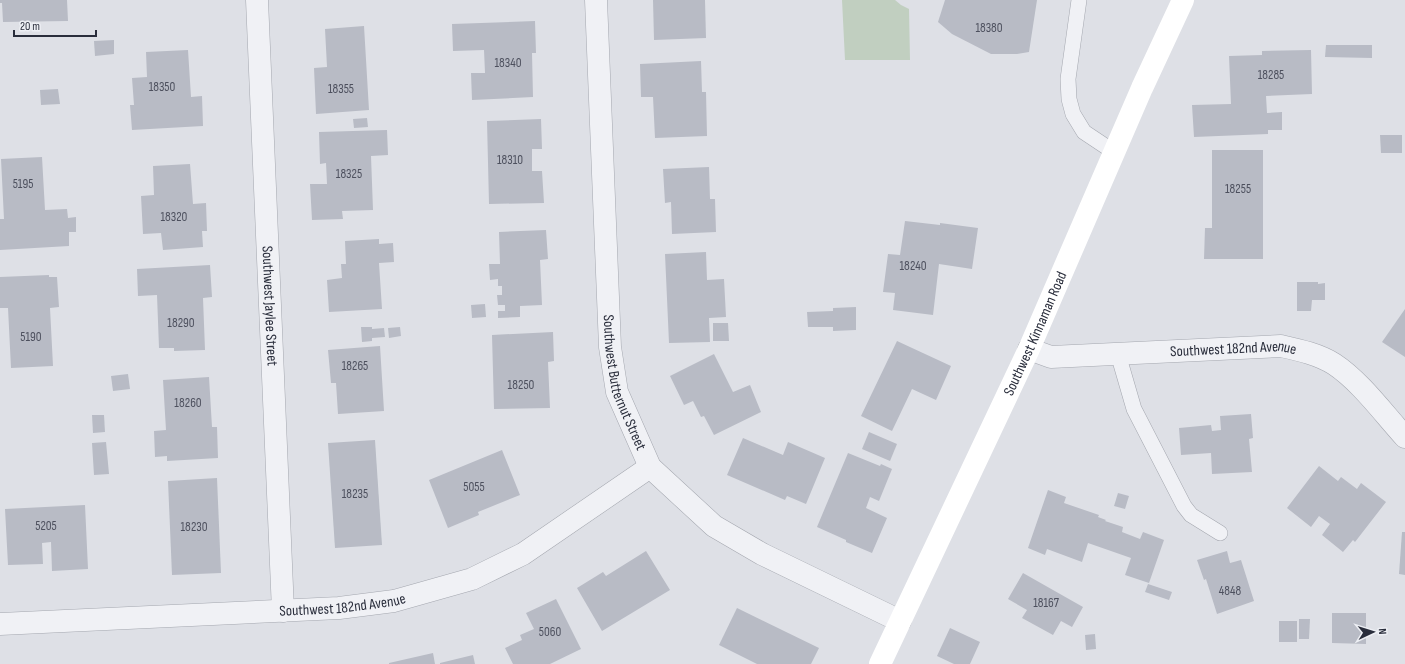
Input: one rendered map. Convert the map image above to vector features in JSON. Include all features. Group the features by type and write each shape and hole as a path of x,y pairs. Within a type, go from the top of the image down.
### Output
{"main road":[{"name":"Southwest Kinnaman Road","path":"880,664 1029,349 1142,88 1183,0"}],"street":[{"name":"Southwest Jaylee Street","path":"257,0 283,611"},
{"name":"Southwest Butternut Street","path":"596,0 610,347 617,392 650,467 714,526 762,554 900,621"},
{"name":"Southwest 182nd Avenue","path":"1029,349 1051,357 1281,346 1309,353 1334,364 1355,382 1405,437"},
{"name":"Southwest 182nd Avenue","path":"0,624 339,608 394,601 472,579 523,554 650,467"}],"lane":[{"path":"1079,0 1068,79 1070,104 1073,114 1084,132 1114,152"},
{"path":"1118,354 1134,409 1184,506 1191,515 1220,534"}],"green space":[{"path":"842,0 895,0 909,9 910,60 845,60"}],"building":[{"path":"0,0 67,0 68,21 3,22 2,3 0,3"},
{"path":"653,0 705,0 706,38 654,40"},
{"path":"945,0 1037,0 1029,52 1017,54 991,54 952,34 938,22"},
{"path":"535,21 536,53 532,53 533,97 472,100 471,73 485,73 484,50 453,51 452,24"},
{"path":"364,26 369,110 316,114 314,68 327,67 325,29"},
{"path":"114,40 114,54 95,56 94,41"},
{"path":"1326,45 1372,45 1372,58 1325,57"},
{"path":"188,50 191,97 202,96 203,126 132,130 130,105 134,105 132,78 147,77 146,52"},
{"path":"1311,50 1312,94 1266,96 1267,113 1282,112 1282,130 1268,130 1268,134 1194,137 1192,105 1231,104 1229,56 1262,55 1262,51"},
{"path":"701,61 702,92 706,92 707,136 655,138 653,97 641,97 640,64"},
{"path":"58,89 60,104 41,105 40,90"},
{"path":"367,118 368,127 354,128 353,119"},
{"path":"541,119 542,149 532,149 532,171 542,171 544,203 489,204 487,121"},
{"path":"387,130 388,155 371,156 373,210 342,211 343,219 312,220 310,184 327,184 326,163 320,164 319,132"},
{"path":"1380,135 1402,135 1402,153 1381,153"},
{"path":"1212,150 1263,150 1263,259 1204,259 1205,228 1212,228"},
{"path":"42,157 45,210 67,209 68,218 76,217 76,232 69,232 69,246 0,250 0,219 4,219 1,159"},
{"path":"190,164 193,204 206,203 207,231 202,231 203,247 163,250 161,233 143,234 141,196 154,195 153,166"},
{"path":"709,167 710,199 715,199 716,232 672,234 671,202 665,203 663,169"},
{"path":"905,221 940,225 940,223 978,228 972,269 939,264 933,315 893,310 895,293 883,292 888,254 900,255"},
{"path":"546,230 548,259 540,260 542,305 520,306 520,317 498,318 498,311 505,311 505,305 498,305 497,295 502,295 502,286 498,286 498,279 490,280 489,264 500,264 499,232"},
{"path":"379,239 379,244 393,243 394,262 379,263 382,309 329,312 327,280 342,278 341,264 346,264 345,241"},
{"path":"706,252 707,280 724,279 726,317 709,318 710,342 669,343 665,254"},
{"path":"210,265 212,297 203,298 205,350 174,351 174,348 159,348 157,295 138,296 137,269"},
{"path":"49,275 49,277 57,277 59,307 50,308 53,366 11,368 8,308 0,308 0,277"},
{"path":"1297,282 1318,282 1318,284 1325,283 1325,300 1312,300 1311,311 1297,311"},
{"path":"485,304 486,317 472,318 471,305"},
{"path":"856,307 856,330 833,331 833,327 808,327 807,312 833,311 833,308"},
{"path":"1405,309 1405,357 1382,342"},
{"path":"713,323 728,323 729,341 713,341"},
{"path":"361,327 372,327 372,329 384,328 385,337 372,338 372,341 362,342"},
{"path":"400,327 401,336 389,338 388,328"},
{"path":"553,332 554,361 548,362 550,408 494,409 492,335"},
{"path":"897,341 951,366 936,400 912,389 892,431 861,416"},
{"path":"380,346 384,411 338,414 336,383 331,383 328,350"},
{"path":"714,354 733,392 750,385 761,412 714,435 704,416 701,417 693,401 684,405 670,376"},
{"path":"128,374 130,389 113,391 111,376"},
{"path":"209,377 212,427 217,427 218,458 167,461 167,456 155,457 154,431 166,430 163,380"},
{"path":"1251,414 1253,438 1249,439 1252,472 1212,474 1211,453 1181,455 1179,428 1211,425 1212,431 1221,430 1220,416"},
{"path":"92,415 104,415 105,432 93,433"},
{"path":"869,432 897,444 890,461 862,449"},
{"path":"743,438 783,455 788,442 825,458 806,504 787,496 785,500 727,475"},
{"path":"375,440 382,545 335,548 328,443"},
{"path":"106,442 109,474 94,475 92,443"},
{"path":"502,450 520,495 478,512 479,515 448,528 429,480"},
{"path":"848,453 880,466 881,464 892,469 879,501 870,497 866,508 887,518 872,553 817,527"},
{"path":"1319,466 1338,481 1341,477 1357,489 1361,483 1386,502 1355,542 1353,540 1343,552 1322,535 1330,524 1319,516 1311,527 1287,508"},
{"path":"217,478 221,573 172,575 168,481"},
{"path":"1048,490 1066,497 1064,503 1099,515 1098,517 1106,520 1105,521 1123,527 1122,532 1140,539 1143,532 1164,540 1149,583 1125,575 1131,558 1088,543 1082,562 1047,549 1045,555 1028,548"},
{"path":"1118,493 1129,496 1125,509 1114,506"},
{"path":"85,505 88,569 52,571 51,542 42,543 43,564 8,565 5,509"},
{"path":"1402,532 1405,532 1405,575 1399,574"},
{"path":"646,551 670,590 602,631 577,588 603,572 606,576"},
{"path":"1227,551 1230,563 1241,560 1254,601 1217,614 1206,579 1204,580 1197,560"},
{"path":"1023,573 1083,607 1072,627 1061,621 1053,635 1022,618 1027,610 1008,599"},
{"path":"1148,584 1172,592 1169,600 1145,592"},
{"path":"556,599 581,649 550,664 513,664 505,648 522,640 520,635 534,629 526,613"},
{"path":"737,608 819,648 811,664 757,664 719,645"},
{"path":"1332,613 1366,613 1366,644 1332,643"},
{"path":"1299,619 1310,619 1309,639 1299,639"},
{"path":"1279,621 1297,621 1297,642 1279,642"},
{"path":"950,628 980,642 970,664 954,664 937,656"},
{"path":"1095,634 1096,649 1086,650 1085,635"},
{"path":"433,653 435,664 389,664 389,663"},
{"path":"473,655 475,664 440,664 440,663"}]}
